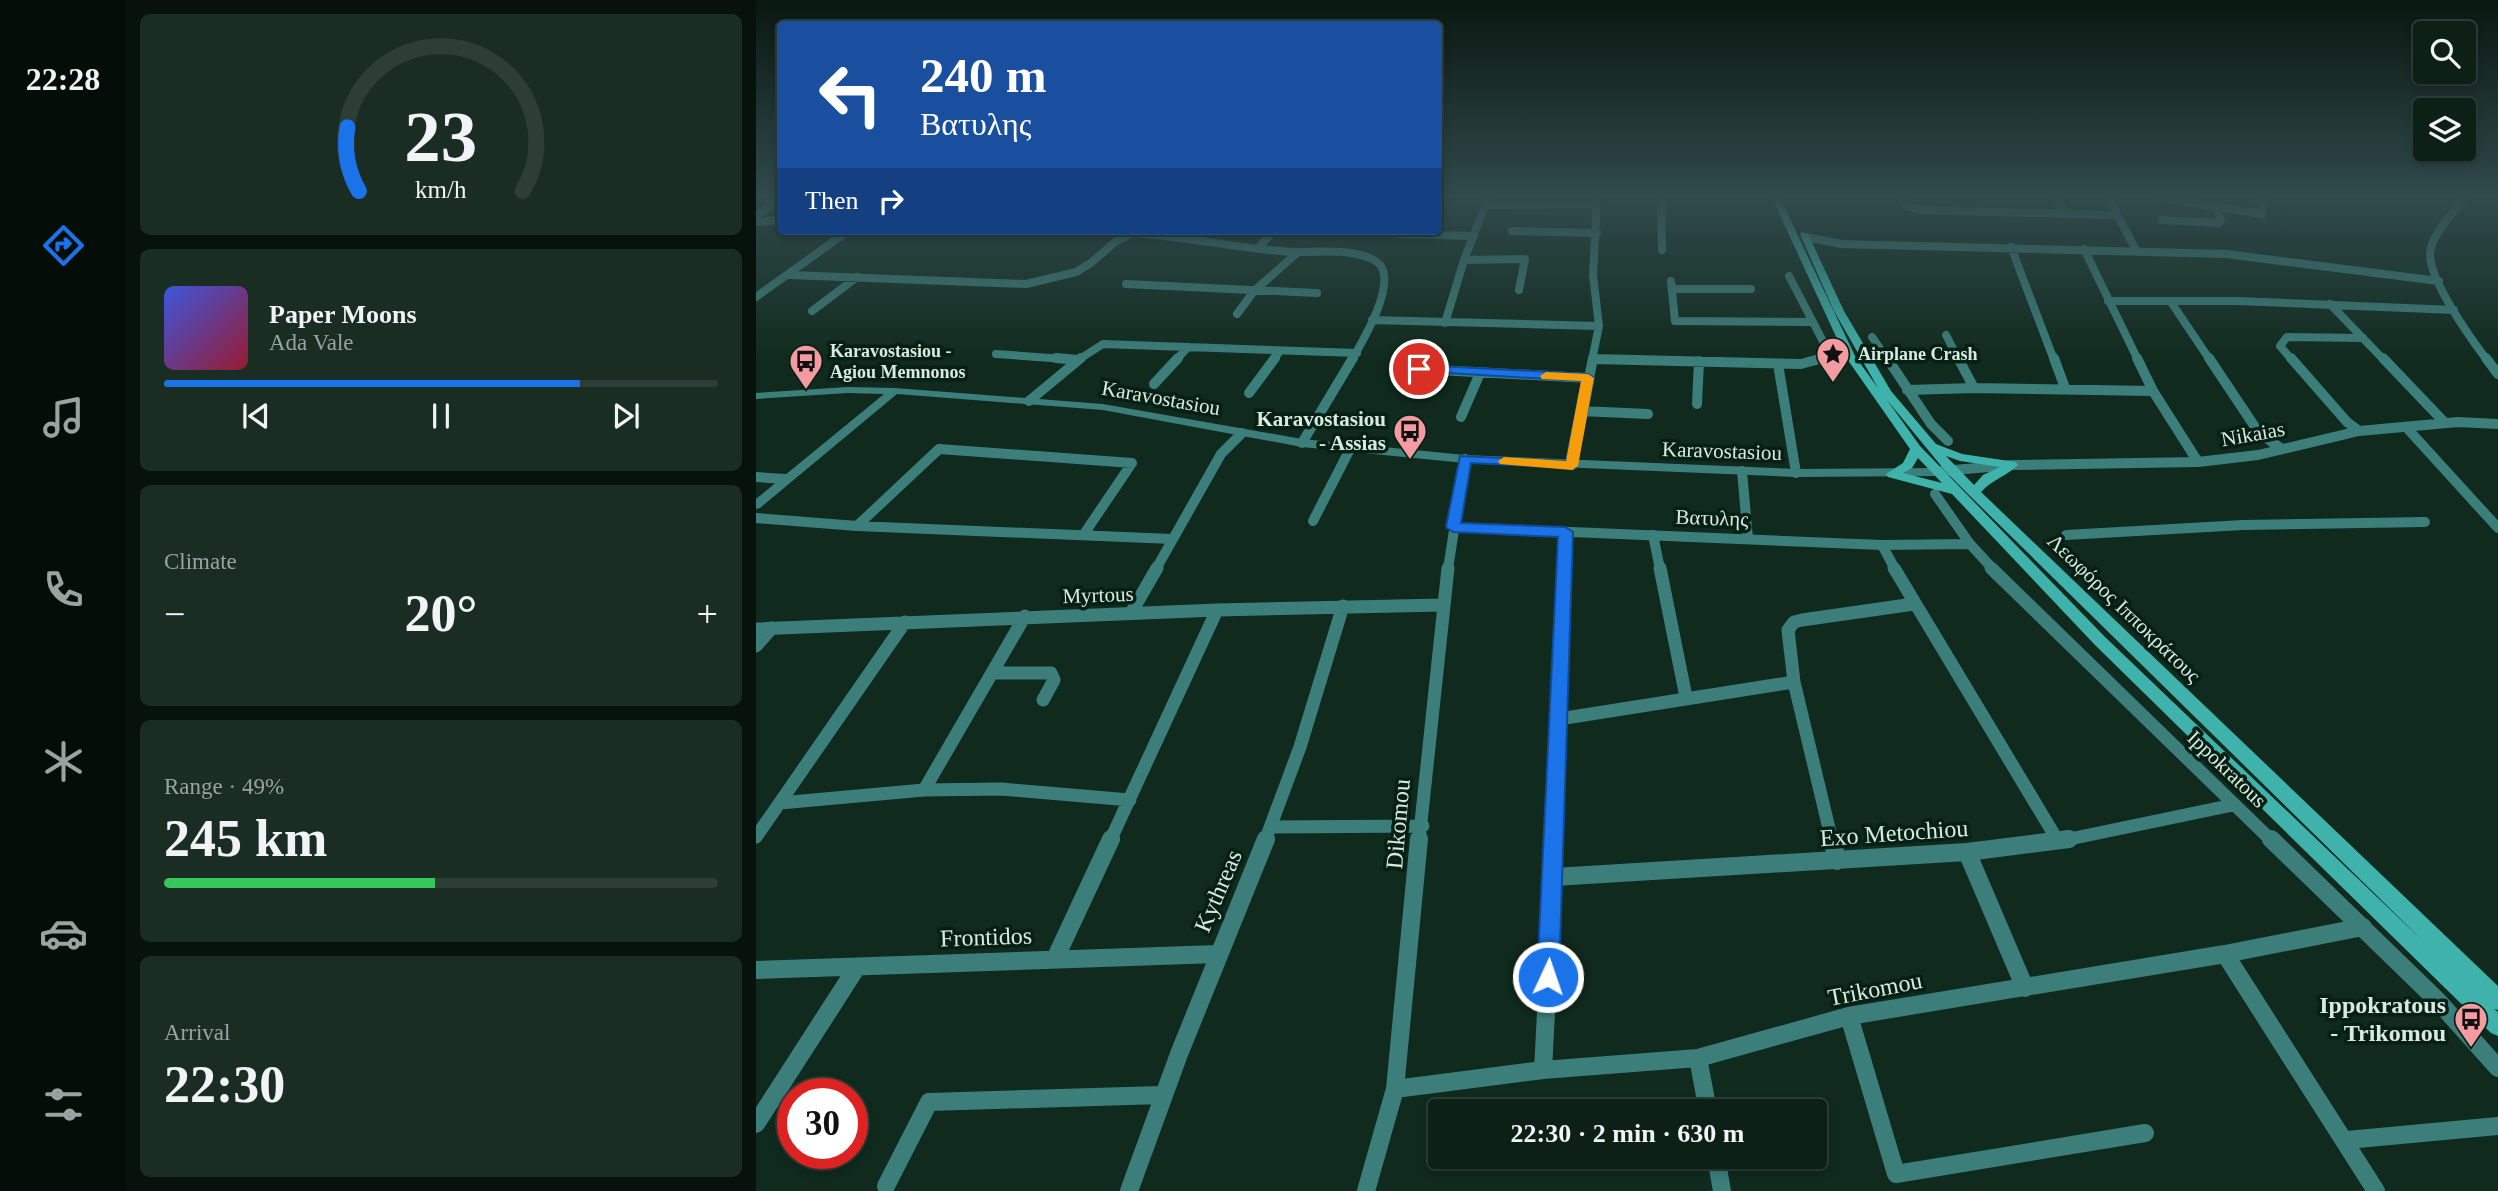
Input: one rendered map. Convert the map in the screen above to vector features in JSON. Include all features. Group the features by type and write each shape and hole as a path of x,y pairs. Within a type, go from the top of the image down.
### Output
{"main road":[{"path":"1804,254 1850,356 1916,449 1939,469"},
{"name":"Λεωφόρος Ιπποκράτους","path":"1814,254 1839,311 1886,392 1930,446 1939,469 1954,491 2100,641 2498,1026"},
{"path":"1930,446 1960,457 2012,465"},
{"path":"1892,474 1908,465 1916,449"},
{"path":"1974,494 1975,488 1987,478 2012,465"},
{"name":"Λεωφόρος Ιπποκράτους","path":"1939,469 1974,494 2498,1000"},
{"path":"1892,474 1911,477 1954,491"}],"street":[{"path":"756,297 818,254"},
{"path":"790,275 1026,284 1050,281 1070,274 1090,264 1102,254"},
{"path":"1237,314 1254,290 1296,254"},
{"path":"1302,443 1357,353 1384,284 1383,271 1374,260 1356,254"},
{"path":"1446,323 1467,254"},
{"path":"1572,466 1599,326 1594,275 1596,254"},
{"path":"2014,254 2065,388"},
{"path":"2086,254 2153,391 2198,462"},
{"path":"2217,254 2439,281"},
{"path":"2430,254 2439,281 2454,310 2470,338 2498,374"},
{"path":"1464,260 1525,259 1519,290"},
{"path":"1594,359 1809,364 1825,358 1827,349 1789,276"},
{"path":"812,311 857,277"},
{"path":"1126,284 1317,293"},
{"path":"1751,289 1671,285 1675,321 1812,322"},
{"path":"2108,301 2330,304 2454,310"},
{"path":"2171,302 2259,433 2281,449"},
{"path":"2330,304 2445,423"},
{"path":"1372,320 1599,326"},
{"path":"1946,335 1974,388"},
{"path":"1872,337 1931,424 1948,441"},
{"path":"2360,431 2347,422 2280,346 2287,337 2364,338"},
{"path":"1029,401 1078,360 1103,344 1357,353"},
{"path":"1154,384 1188,347"},
{"path":"1249,393 1280,351"},
{"path":"996,354 1078,360"},
{"path":"1697,404 1699,361"},
{"path":"1778,364 1796,473"},
{"path":"1419,369 1588,378"},
{"path":"1461,417 1480,373"},
{"path":"1907,390 2065,388 2153,391"},
{"name":"Karavostasiou","path":"756,396 848,390 895,391 1103,407 1178,418 1302,443 1465,459 1572,466 1892,474 1939,469"},
{"path":"756,505 895,391"},
{"path":"1581,411 1648,414"},
{"name":"Nikaias","path":"1939,469 2198,462 2259,455 2360,431 2445,423 2498,424"},
{"path":"2406,427 2498,528"},
{"path":"1131,613 1221,454 1242,433"},
{"path":"857,526 939,449 1132,463 1084,534"},
{"path":"1313,521 1350,449"},
{"name":"Dikomou","path":"1366,1191 1395,1089 1423,825 1442,605 1465,459"},
{"path":"1742,471 1748,539"},
{"path":"756,477 785,480"},
{"name":"Ippokratous","path":"1935,494 1970,544 2233,805 2438,1001 2498,1068"},
{"path":"756,518 857,526 1172,539"},
{"path":"2066,536 2243,525 2425,522"},
{"name":"Βατυλης","path":"1453,527 1882,545 1970,544"},
{"path":"1543,1070 1554,877 1565,532"},
{"path":"1653,535 1686,697"},
{"path":"1882,545 1914,604 2059,841"},
{"path":"1837,860 1794,682 1788,631 1794,622 1914,604"},
{"name":"Myrtous","path":"756,629 1131,613 1442,605"},
{"name":"Kythreas","path":"1129,1191 1161,1095 1271,828 1300,746 1343,606"},
{"path":"1055,959 1217,610"},
{"path":"924,790 1025,617"},
{"path":"756,837 905,622"},
{"path":"756,646 772,628"},
{"path":"992,673 1051,673 1055,680 1044,700"},
{"path":"1559,719 1794,682"},
{"path":"780,803 924,790 1001,789 1130,800"},
{"name":"Exo Metochiou","path":"1554,877 1967,852 2059,841 2233,805"},
{"path":"1271,828 1423,825"},
{"path":"1967,852 2025,988"},
{"name":"Trikomou","path":"1395,1089 1543,1070 1698,1058 1849,1016 2225,954 2362,927"},
{"name":"Frontidos","path":"756,970 1217,954"},
{"path":"2225,954 2347,1140 2376,1191"},
{"path":"756,1124 857,967"},
{"path":"1849,1016 1896,1174 2145,1133"},
{"path":"1698,1058 1706,1099"},
{"path":"886,1186 929,1102 1161,1095"},
{"path":"2347,1140 2498,1126"},
{"path":"1718,1169 1722,1191"}],"slow traffic":[{"path":"1504,461 1572,466 1588,378 1546,376"}],"place":[{"name":"Airplane Crash","path":"1833,384"},
{"name":"Karavostasiou - Agiou Memnonos","path":"806,391"},
{"name":"Karavostasiou - Assias","path":"1410,461"},
{"name":"Ippokratous - Trikomou","path":"2471,1049"}],"route":[{"path":"1419,369 1588,378 1572,466 1465,459 1453,527 1565,532 1555,850 1548,977"}]}
